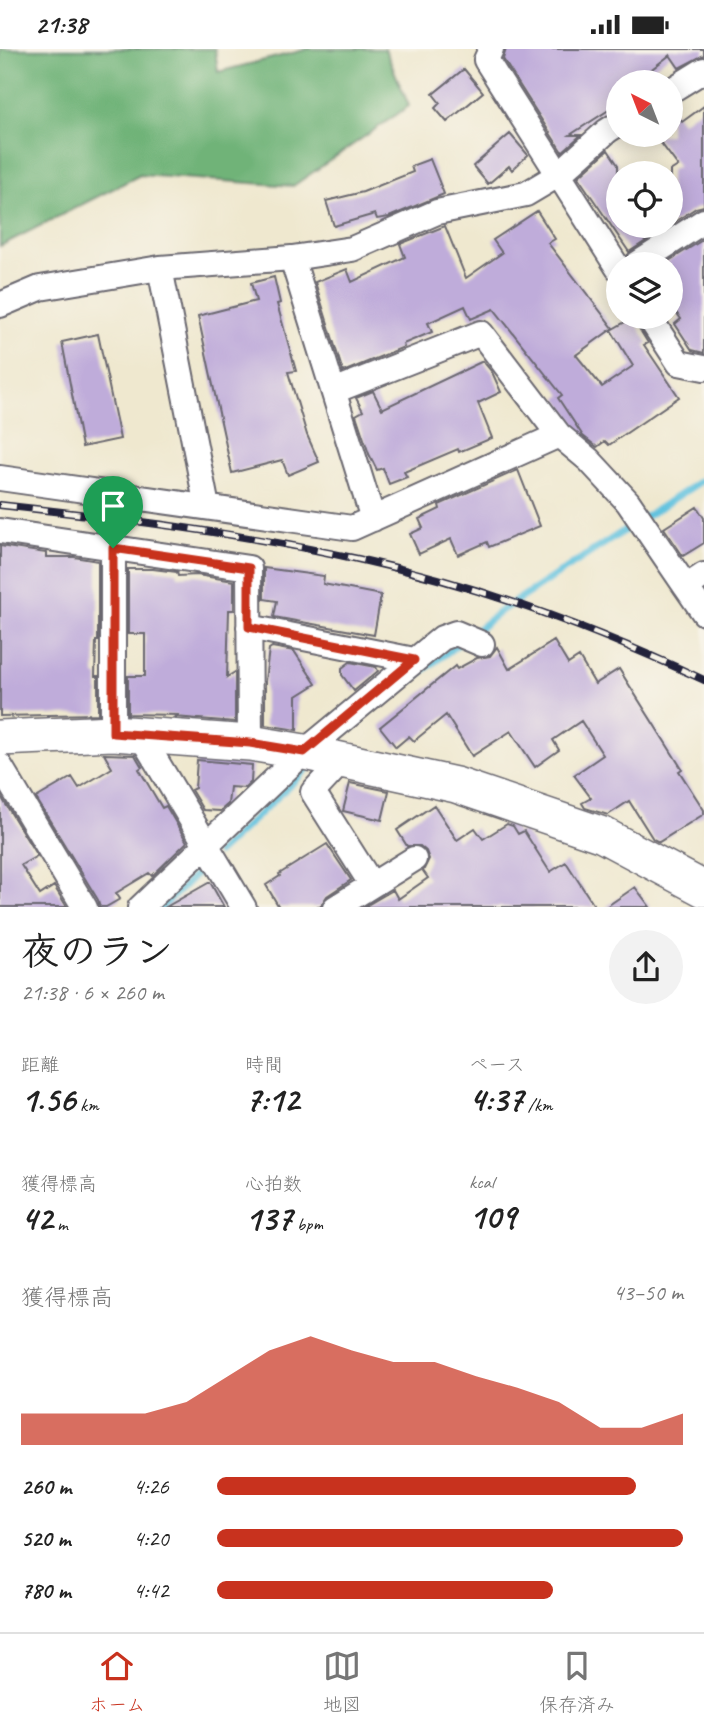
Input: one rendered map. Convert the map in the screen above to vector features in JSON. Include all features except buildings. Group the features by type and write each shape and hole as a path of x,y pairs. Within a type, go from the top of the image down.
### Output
{"street":[{"path":"491,49 486,61 608,252"},
{"path":"683,83 704,70"},
{"path":"0,305 40,288 160,268 292,258 352,249 437,212 526,194 558,175 606,132"},
{"path":"656,252 704,221"},
{"path":"292,258 373,519"},
{"path":"160,268 207,507"},
{"path":"657,329 680,363 704,369"},
{"path":"334,391 481,333 559,435 589,460 695,581 704,613"},
{"path":"0,478 352,528 559,435"},
{"path":"0,531 249,568 250,743"},
{"path":"113,548 127,734 211,853 243,907"},
{"path":"249,627 414,660"},
{"path":"141,907 211,853 323,756 414,660 443,638 472,640"},
{"path":"0,738 127,734 250,743 323,756 456,785 603,835 704,889"},
{"path":"323,756 313,792 372,885"},
{"path":"0,766 84,907"},
{"path":"337,907 414,859"}],"green space":[{"path":"0,49 215,49 218,72 308,49 385,49 409,106 293,186 140,175 0,246"}],"waterway":[{"path":"472,634 502,610 704,479"},
{"path":"391,695 462,641"},
{"path":"218,853 311,765"},
{"path":"162,907 210,861"}],"railway":[{"path":"0,505 224,534 403,570 491,595 578,626 704,680"}],"route":[{"path":"113,548 249,568 249,627 414,660 304,752 250,743 113,733 113,548"}]}
